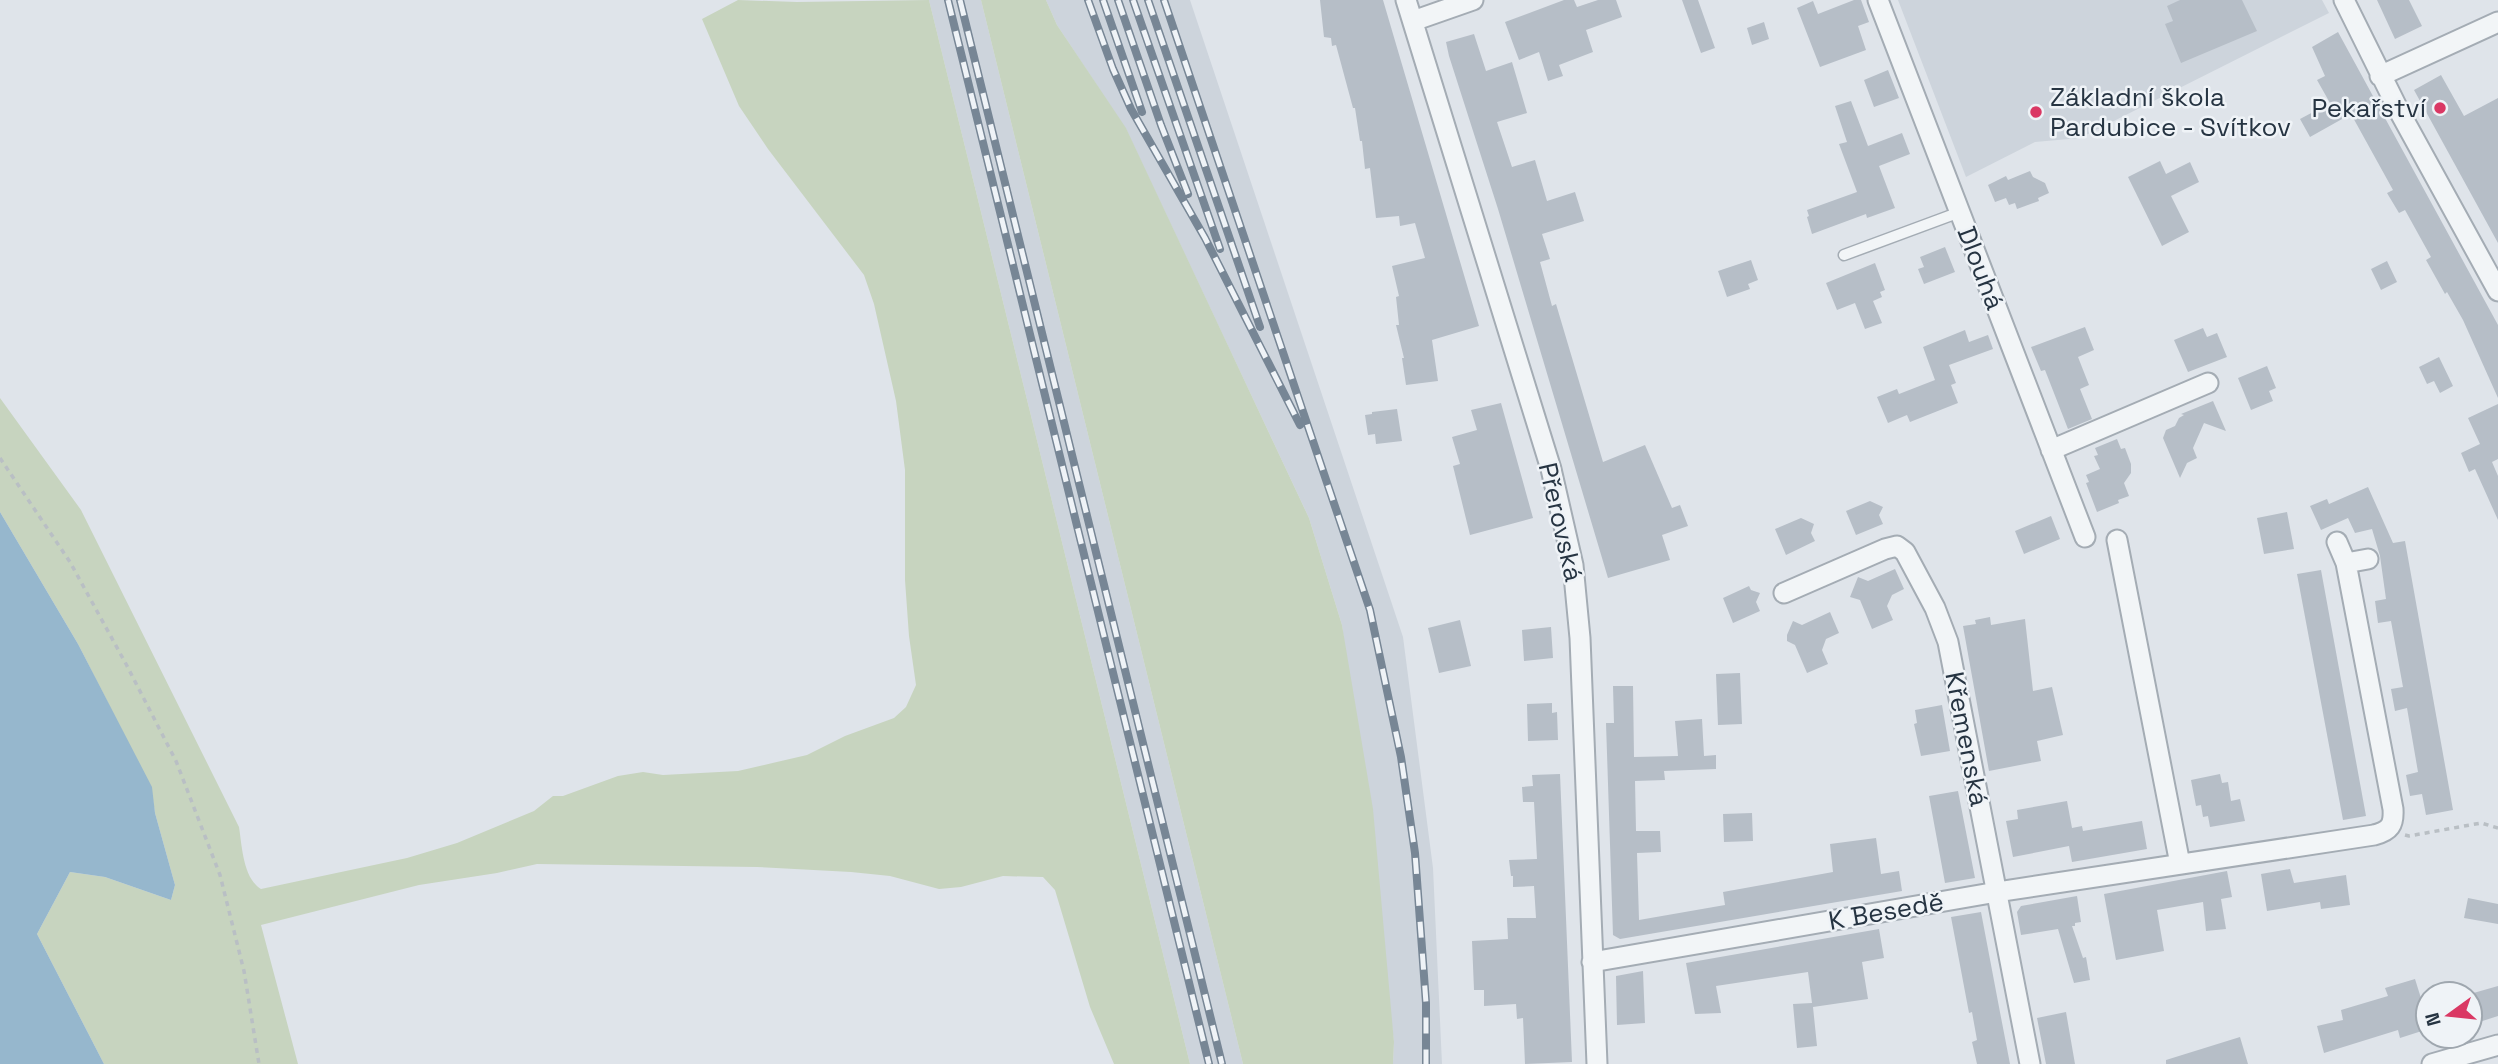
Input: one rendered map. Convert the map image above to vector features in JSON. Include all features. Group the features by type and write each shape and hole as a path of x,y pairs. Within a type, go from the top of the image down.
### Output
{"street":[{"name":"Přerovská","path":"1406,0 1551,469 1568,540 1577,595 1580,638 1597,1064"},
{"path":"1413,20 1473,0"},
{"name":"Dlouhá","path":"1878,0 2085,537"},
{"path":"2344,0 2380,76 2498,291"},
{"path":"2380,76 2498,22"},
{"path":"2169,378 2178,396"},
{"path":"2051,450 2208,383"},
{"path":"2117,540 2180,864"},
{"path":"2337,542 2346,563 2393,809 2391,827"},
{"name":"Křemenská","path":"1784,593 1897,546 1905,552 1935,608 1948,642 2030,1064"},
{"path":"2346,563 2368,559"},
{"name":"K Besedě","path":"1592,962 1997,892 2374,835 2391,827"},
{"path":"2432,1064 2498,1045"}],"lane":[{"path":"1844,255 1960,212"}],"path":[{"path":"0,458 70,562 176,761 220,875 244,971 259,1064"},
{"path":"2391,827 2409,836 2481,823 2498,828"}],"shaded area":[{"path":"929,0 981,0 1243,1064 1190,1064"},
{"path":"1046,0 1190,0 1403,637 1433,868 1442,1064 1393,1064 1394,1042 1342,625 1309,518 1126,129 1057,25"},
{"name":"Základní škola Pardubice - Svítkov","path":"1898,0 2322,0 2329,13 2080,138 2035,142 1966,177"}],"green space":[{"path":"738,0 929,0 1190,1064 1114,1064 1090,1007 1055,890 1043,877 1003,876 961,887 939,889 890,876 851,872 757,867 537,864 419,885 261,925 298,1064 104,1064 37,934 70,872 105,877 171,900 175,885 155,813 151,787 78,644 0,512 0,398 81,510 239,827 247,870 261,889 407,858 457,843 534,811 553,796 563,796 618,776 643,772 663,775 738,771 807,755 845,736 894,718 906,707 916,685 905,580 905,470 896,401 874,304 864,275 768,149 739,106 702,19"},
{"path":"981,0 1046,0 1057,25 1126,128 1309,518 1342,625 1373,809 1394,1042 1393,1064 1243,1064"}],"water":[{"path":"0,512 78,644 152,787 155,813 175,885 171,900 105,877 70,872 37,934 104,1064 0,1064"}],"building":[{"path":"1320,0 1383,0 1479,326 1432,340 1438,381 1406,385 1404,358 1396,325 1399,325 1396,297 1399,296 1392,266 1425,258 1415,223 1400,226 1399,216 1376,218 1370,168 1365,169 1355,108 1336,45 1332,46 1331,38 1324,37"},
{"path":"1564,0 1574,0 1577,7 1598,0 1616,0 1622,17 1586,30 1593,52 1559,65 1563,76 1548,81 1539,52 1519,60 1505,22"},
{"path":"1682,0 1698,0 1715,48 1701,53"},
{"path":"1854,0 1861,0 1869,22 1858,26 1866,50 1820,67 1797,8 1813,1 1818,14"},
{"path":"2180,0 2242,0 2257,31 2181,63 2165,24 2173,21 2167,6"},
{"path":"2377,0 2409,0 2422,26 2395,39"},
{"path":"1764,22 1769,39 1752,45 1747,28"},
{"path":"2338,32 2498,325 2498,398 2463,320 2426,260 2431,257 2405,210 2399,213 2387,193 2393,190 2351,114 2310,137 2300,119 2330,103 2317,80 2325,76 2312,47"},
{"path":"1474,34 1486,71 1512,62 1527,113 1497,122 1512,167 1535,160 1547,201 1575,192 1584,221 1542,234 1550,259 1540,262 1552,306 1556,304 1603,462 1645,445 1672,508 1680,505 1688,526 1662,535 1670,560 1608,578 1498,209 1449,56 1446,42"},
{"path":"1888,70 1899,98 1874,107 1864,80"},
{"path":"2441,75 2464,116 2498,98 2498,243 2414,90"},
{"path":"1851,101 1868,146 1902,133 1910,154 1879,166 1895,208 1867,218 1866,214 1812,234 1807,210 1857,192 1839,144 1847,142 1835,106"},
{"path":"2160,161 2166,174 2190,162 2199,182 2171,196 2189,232 2162,246 2128,177"},
{"path":"2030,171 2033,177 2045,183 2049,193 2038,198 2039,201 2017,209 2015,203 2009,205 2006,198 1995,202 1988,185 2006,176 2008,180"},
{"path":"1945,247 1955,272 1924,284 1918,269 1924,267 1920,257"},
{"path":"1751,260 1758,280 1748,284 1750,289 1727,297 1718,271"},
{"path":"2387,261 2397,282 2381,290 2371,269"},
{"path":"1875,263 1885,290 1880,292 1882,297 1873,301 1882,323 1865,329 1855,303 1837,310 1826,283"},
{"path":"2085,327 2094,350 2078,357 2089,385 2080,389 2092,419 2068,429 2045,370 2041,371 2031,347"},
{"path":"2203,328 2207,337 2217,333 2227,357 2188,372 2174,340"},
{"path":"1965,330 1969,342 1988,335 1993,349 1949,365 1956,383 1951,385 1958,403 1910,422 1907,415 1888,423 1877,397 1897,389 1899,394 1935,380 1923,347"},
{"path":"2439,357 2453,386 2440,393 2434,381 2427,384 2419,367"},
{"path":"2267,366 2276,388 2269,391 2273,401 2251,410 2238,378"},
{"path":"2213,401 2226,431 2204,423 2193,448 2197,458 2187,463 2180,478 2163,438 2166,430 2175,426 2184,415 2181,414"},
{"path":"1501,403 1533,518 1470,535 1453,466 1460,464 1452,437 1477,430 1471,410"},
{"path":"2498,404 2498,459 2492,462 2498,476 2498,520 2475,469 2469,472 2461,453 2480,444 2468,418"},
{"path":"1397,409 1402,441 1376,444 1375,434 1368,435 1365,415"},
{"path":"2117,439 2121,449 2125,448 2131,464 2131,473 2124,483 2129,496 2097,512 2086,483 2089,482 2086,475 2100,469 2094,456 2098,455 2095,448"},
{"path":"2368,487 2393,543 2405,541 2453,810 2426,815 2422,794 2410,796 2406,775 2418,772 2407,708 2395,711 2391,689 2403,687 2391,621 2378,623 2375,601 2386,599 2380,556 2372,529 2355,533 2348,518 2321,530 2310,506 2327,499 2329,504"},
{"path":"1870,501 1883,507 1879,515 1883,524 1856,535 1846,511"},
{"path":"2287,512 2294,549 2264,554 2257,518"},
{"path":"2051,516 2060,539 2024,554 2015,531"},
{"path":"1801,518 1814,524 1811,533 1815,541 1786,555 1775,529"},
{"path":"1895,569 1904,589 1892,595 1887,606 1893,620 1872,629 1860,600 1850,597 1858,577 1868,581"},
{"path":"2321,570 2366,816 2343,820 2297,574"},
{"path":"1749,586 1751,590 1760,593 1756,602 1760,611 1733,623 1723,598"},
{"path":"1830,612 1839,633 1826,639 1822,650 1828,664 1807,673 1795,645 1787,641 1787,635 1793,621 1802,625"},
{"path":"1990,617 1991,625 2025,619 2033,691 2052,687 2063,735 2037,741 2041,761 1989,771 1963,626 1976,624 1975,620"},
{"path":"1460,620 1471,666 1439,673 1428,628"},
{"path":"1551,627 1553,658 1524,661 1522,630"},
{"path":"1740,673 1742,724 1718,725 1716,674"},
{"path":"1613,686 1633,686 1634,757 1678,756 1675,721 1702,719 1704,756 1716,755 1716,769 1664,771 1665,780 1635,781 1636,831 1660,831 1661,852 1637,853 1639,920 1725,905 1723,892 1833,872 1830,844 1876,838 1881,874 1899,871 1902,891 1620,939 1613,935 1606,723 1614,723"},
{"path":"1552,703 1552,713 1557,712 1558,740 1528,741 1527,704"},
{"path":"1942,705 1950,751 1921,756 1914,724 1917,723 1915,710"},
{"path":"1560,774 1572,1062 1525,1064 1523,1018 1517,1019 1516,1004 1484,1006 1484,990 1474,990 1472,941 1508,939 1507,918 1536,918 1534,886 1513,887 1509,860 1537,859 1534,802 1523,802 1522,787 1533,786 1532,775"},
{"path":"2220,774 2222,783 2228,782 2231,801 2240,799 2245,821 2210,827 2208,816 2203,817 2201,805 2196,806 2191,780"},
{"path":"1958,791 1975,878 1945,883 1929,796"},
{"path":"2067,801 2072,828 2082,826 2083,831 2142,821 2147,849 2072,862 2069,846 2013,857 2006,821 2018,819 2017,810"},
{"path":"1752,813 1753,841 1724,842 1723,814"},
{"path":"2290,869 2294,883 2346,875 2350,905 2321,909 2320,902 2267,911 2261,874"},
{"path":"2227,871 2232,897 2221,899 2226,929 2206,931 2203,902 2157,910 2164,951 2116,960 2104,894"},
{"path":"2077,896 2081,922 2072,926 2083,958 2086,957 2090,980 2074,983 2058,929 2021,935 2017,912 2021,906"},
{"path":"2468,898 2498,904 2498,924 2464,918"},
{"path":"1981,912 2010,1064 1977,1064 1972,1042 1977,1040 1972,1012 1969,1013 1951,917"},
{"path":"1879,929 1884,958 1862,962 1868,999 1813,1007 1817,1046 1797,1048 1793,1004 1812,1003 1808,972 1716,986 1721,1013 1695,1014 1686,963"},
{"path":"1643,971 1645,1023 1617,1025 1616,976"},
{"path":"2415,979 2414,1034 2400,1038 2398,1030 2324,1053 2317,1026 2343,1020 2341,1010 2388,996 2385,988"},
{"path":"2498,986 2498,1016 2484,1020 2484,990"},
{"path":"2066,1012 2075,1064 2046,1064 2037,1018"},
{"path":"2240,1037 2248,1064 2166,1064 2166,1060"}],"railway":[{"path":"948,0 1209,1064"},
{"path":"960,0 1222,1064"},
{"path":"1088,0 1131,109 1205,238 1300,425"},
{"path":"1103,0 1142,112"},
{"path":"1118,0 1188,194"},
{"path":"1133,0 1220,249"},
{"path":"1148,0 1260,327"},
{"path":"1164,0 1370,610 1401,757 1415,853 1426,1003 1426,1064"}],"place":[{"name":"Pekařství","path":"2440,108"},
{"name":"Základní škola Pardubice - Svítkov","path":"2036,112"}]}
